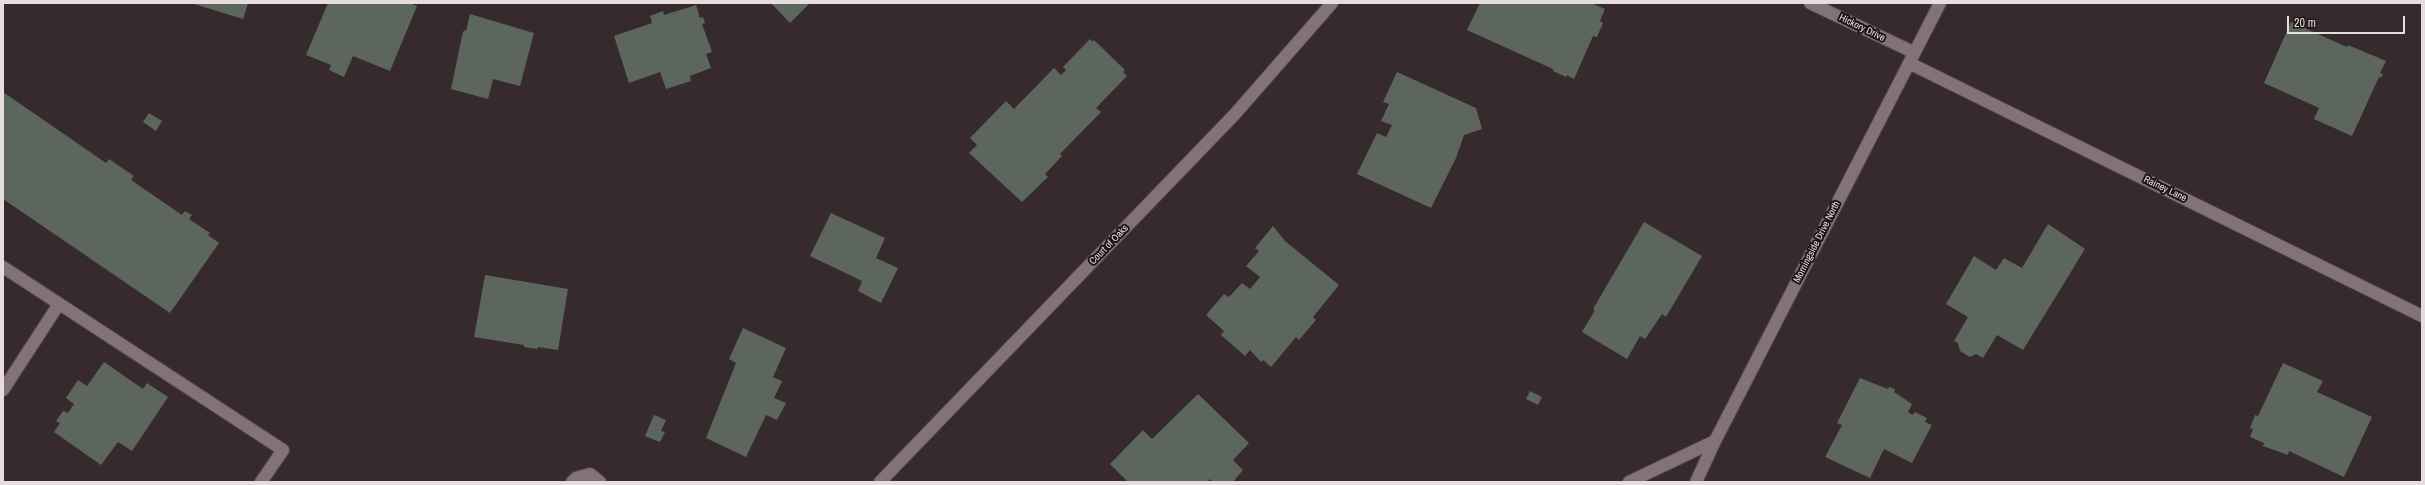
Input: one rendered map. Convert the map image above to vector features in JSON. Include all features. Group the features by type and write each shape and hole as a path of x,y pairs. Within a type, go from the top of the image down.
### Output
{"street":[{"name":"Court of Oaks","path":"880,482 1235,114 1332,3"},
{"name":"Hickory Drive","path":"1810,3 1911,58"},
{"name":"Morningside Drive North","path":"1696,482 1715,441 1940,3"},
{"name":"Rainey Lane","path":"1911,58 2422,316"},
{"path":"3,267 210,400 283,450 262,482"},
{"path":"3,390 59,304"},
{"path":"1629,482 1715,441"},
{"path":"572,482 576,478 590,474 600,482"}],"building":[{"path":"191,3 248,3 243,19"},
{"path":"328,3 410,3 417,6 390,71 353,56 344,77 329,70 331,65 306,55"},
{"path":"771,3 810,3 790,23"},
{"path":"1480,3 1591,3 1605,9 1600,21 1603,23 1597,37 1593,36 1574,79 1567,75 1566,77 1553,71 1553,69 1467,30"},
{"path":"696,5 700,18 703,17 705,23 702,24 712,52 706,54 711,68 690,76 691,81 666,89 660,72 629,83 614,36 652,23 650,16 663,11 664,15"},
{"path":"470,14 534,33 520,86 493,79 488,99 451,89 462,36 464,30 466,31"},
{"path":"2291,22 2347,47 2348,45 2386,61 2380,73 2383,74 2381,78 2379,77 2352,136 2314,119 2319,108 2264,83"},
{"path":"1090,39 1093,42 1094,40 1125,70 1123,72 1127,76 1096,108 1101,112 1060,154 1062,156 1045,174 1048,177 1022,202 969,153 977,145 970,138 1006,101 1014,109 1054,68 1061,75 1066,70 1063,67"},
{"path":"1397,72 1476,108 1482,129 1464,135 1456,158 1431,208 1357,174 1377,133 1386,137 1392,125 1381,121 1389,104 1383,102"},
{"path":"3,92 106,163 109,159 134,176 131,180 182,215 185,211 192,215 189,219 210,233 208,235 219,243 170,313 3,199"},
{"path":"149,113 162,121 156,131 143,122"},
{"path":"831,213 885,238 876,258 898,268 881,303 858,291 862,281 810,256"},
{"path":"1644,222 1702,256 1666,317 1662,314 1645,339 1640,336 1627,359 1582,332 1595,310 1593,309"},
{"path":"2048,224 2085,249 2023,350 1997,335 1983,358 1976,354 1970,357 1960,351 1958,343 1954,341 1968,317 1946,304 1974,256 1996,270 2004,258 2022,268"},
{"path":"1273,226 1285,241 1339,285 1313,317 1316,320 1299,340 1296,337 1271,367 1263,360 1261,362 1250,350 1245,356 1221,335 1224,331 1206,315 1224,294 1229,297 1242,283 1250,289 1260,277 1246,266 1259,251 1255,248"},
{"path":"485,275 568,289 558,350 538,347 537,349 524,347 524,345 474,337"},
{"path":"743,328 786,348 773,377 782,381 774,398 786,403 777,420 766,415 746,457 706,438 736,363 729,359"},
{"path":"104,362 143,389 147,383 168,397 132,451 118,442 101,465 54,432 60,423 56,421 63,411 68,413 74,404 66,398 78,380 87,386"},
{"path":"2283,363 2323,381 2317,392 2372,417 2344,477 2289,451 2288,455 2263,446 2264,443 2250,437 2253,429 2250,428 2255,415 2258,416"},
{"path":"1860,378 1888,389 1889,387 1895,389 1894,392 1912,404 1908,412 1913,415 1915,412 1927,418 1925,422 1932,425 1912,463 1884,449 1870,478 1825,457 1842,425 1837,423"},
{"path":"1530,391 1542,397 1538,405 1526,399"},
{"path":"1198,394 1249,443 1233,460 1243,470 1233,482 1213,482 1210,479 1207,482 1128,482 1110,464 1143,430 1152,439"},
{"path":"654,415 666,420 661,431 665,432 660,442 645,436"}]}
